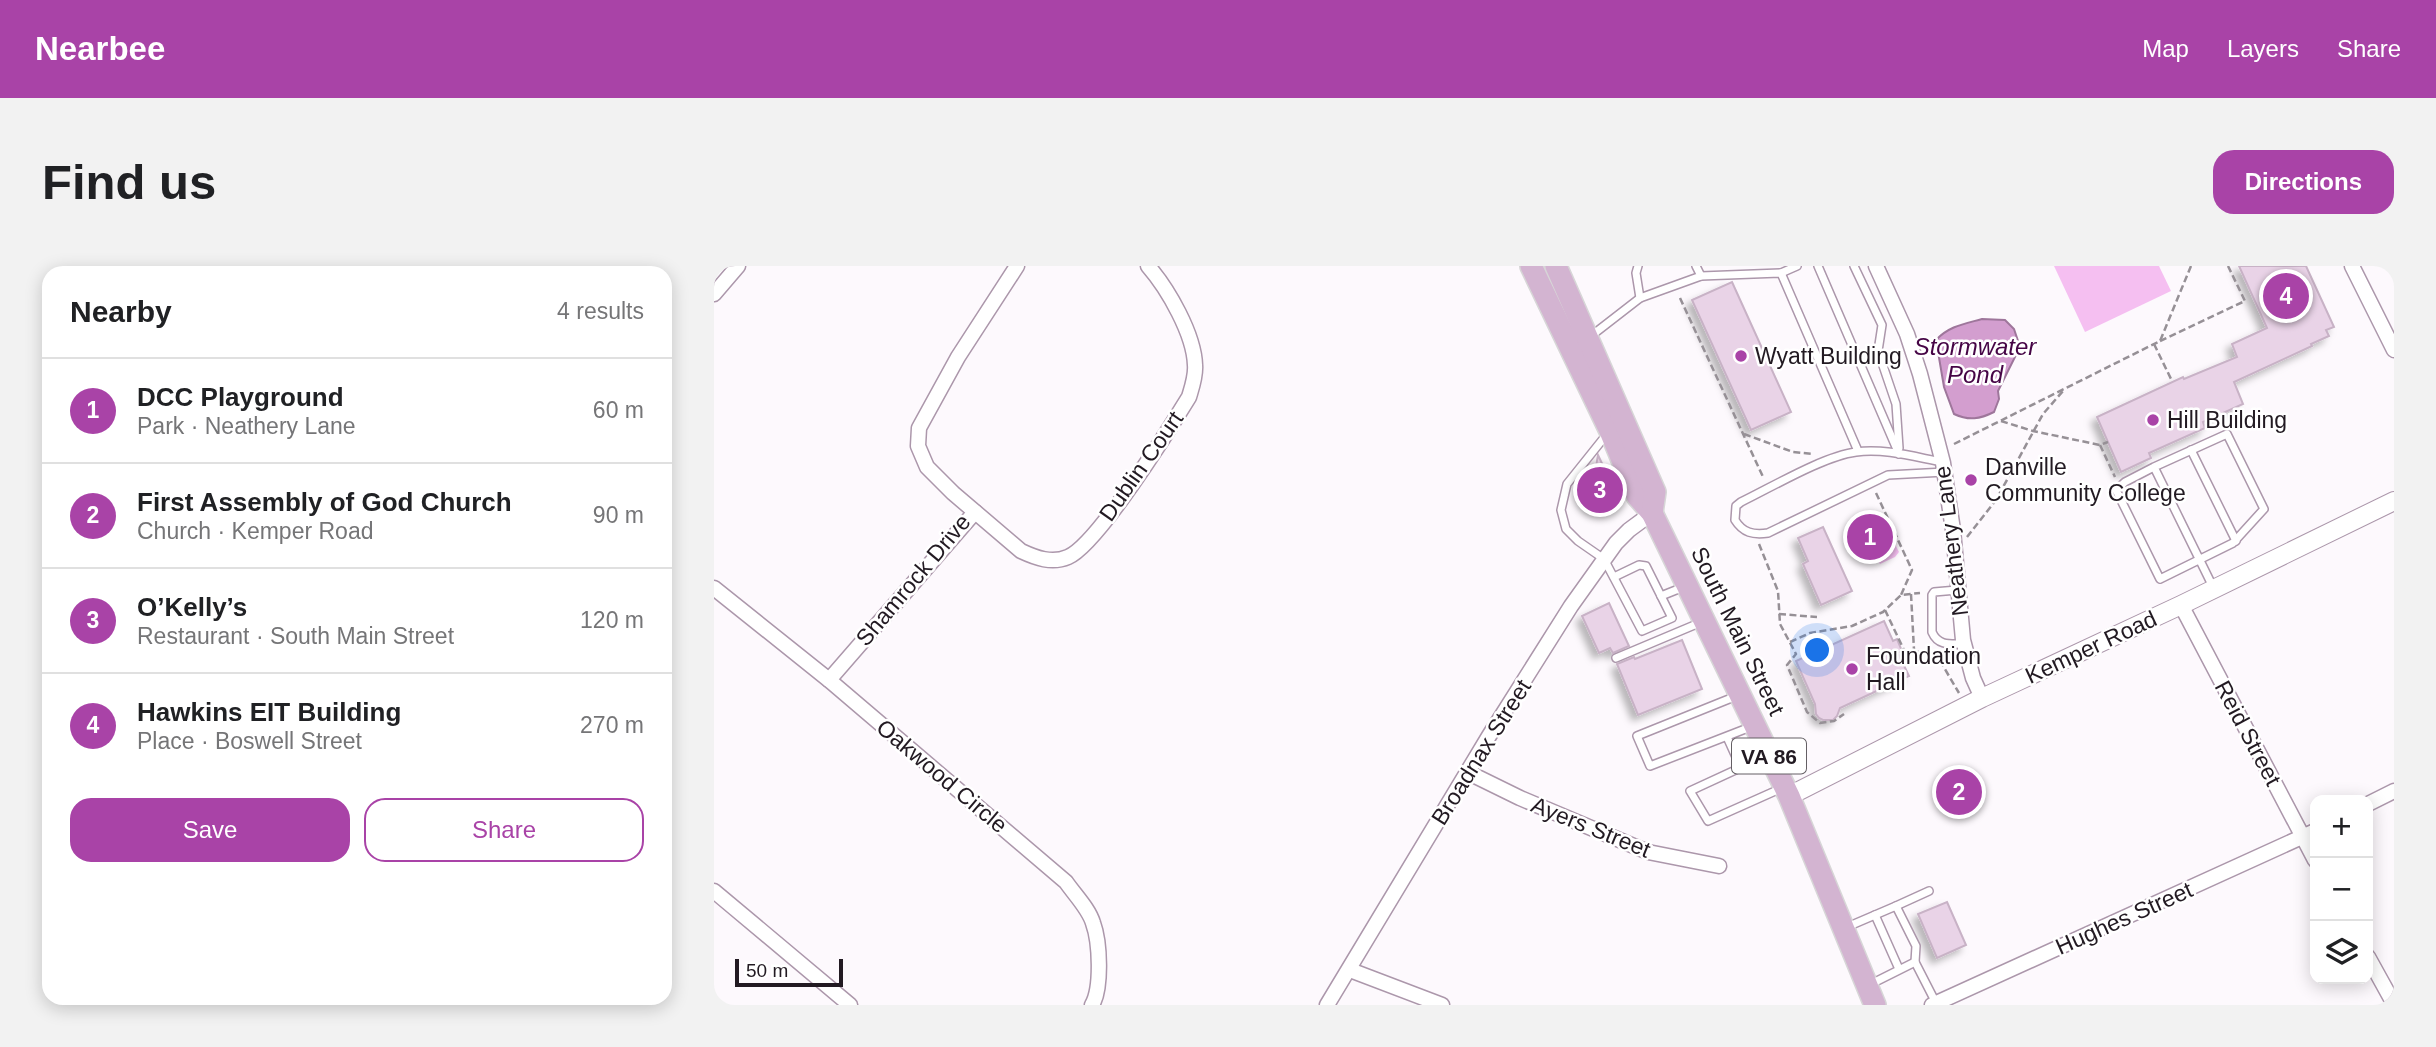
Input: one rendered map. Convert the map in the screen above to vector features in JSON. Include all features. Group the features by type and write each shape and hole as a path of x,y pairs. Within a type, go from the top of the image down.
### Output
{"main road":[{"name":"South Main Street","path":"1531,266 1610,431 1637,496 1652,513 1769,755 1871,995"},
{"name":"South Main Street","path":"1556,266 1655,492 1652,513"}],"street":[{"path":"714,294 738,266"},
{"name":"Shamrock Drive","path":"829,680 975,512 927,467 918,446 919,428 958,357 1017,266"},
{"name":"Dublin Court","path":"975,512 1021,551 1034,557 1056,560 1081,550 1129,488 1172,426 1189,397 1194,382 1195,364 1184,324 1168,294 1147,266"},
{"name":"Neathery Lane","path":"1876,266 1910,344 1942,462 1955,552 1963,644 1973,678 1974,702"},
{"path":"2352,266 2394,350"},
{"name":"Kemper Road","path":"1786,792 2394,501"},
{"name":"Broadnax Street","path":"1327,1005 1553,634 1604,559 1629,530 1652,513"},
{"name":"Oakwood Circle","path":"714,588 829,680 1066,882 1093,922 1099,957 1096,999 1092,1005"},
{"name":"Reid Street","path":"2181,605 2309,834 2315,858"},
{"name":"Ayers Street","path":"1467,772 1520,798 1648,852 1719,866"},
{"path":"2373,802 2394,791"},
{"name":"Hughes Street","path":"1934,1004 2309,834"},
{"path":"714,891 850,1005"},
{"path":"2373,966 2394,1004"},
{"path":"1350,970 1442,1005"}],"lane":[{"path":"1638,266 1636,273 1640,298"},
{"path":"1696,266 1701,276"},
{"path":"1588,339 1640,298 1701,276 1781,273 1797,266"},
{"path":"1818,266 1899,454"},
{"path":"1854,266 1882,325 1878,351 1896,404 1899,454"},
{"path":"1781,273 1858,452"},
{"path":"1610,431 1567,484 1561,510 1566,529 1604,559 1625,598 1639,617 1642,632 1672,618 1662,606 1661,596 1651,585 1646,566 1639,565 1614,577"},
{"path":"2227,434 2264,509 2236,541 2160,579 2116,490 2154,467 2227,434"},
{"path":"2191,450 2236,541"},
{"path":"1858,452 1899,454 1942,462 1898,473 1871,484 1768,533 1746,532 1735,520 1737,506 1838,456 1858,452"},
{"path":"2154,467 2214,589"},
{"path":"1661,596 1687,586"},
{"path":"1958,590 1934,592 1931,599 1935,638 1944,644 1963,644"},
{"path":"1625,598 1633,594"},
{"path":"1616,658 1704,621"},
{"path":"1740,695 1637,736 1650,766 1754,725"},
{"path":"1727,737 1741,768"},
{"path":"1769,755 1690,791 1708,821 1786,792"},
{"path":"1844,929 1929,891"},
{"path":"1896,906 1916,946 1915,962 1934,1004"},
{"path":"1875,915 1899,969"},
{"path":"1871,995 1899,969 1915,962"}],"path":[{"path":"2160,341 2191,266"},
{"path":"1942,462 2001,421 2160,341 2245,302 2228,266"},
{"path":"1680,298 1762,478 1775,486"},
{"path":"2154,344 2172,382"},
{"path":"1955,552 1996,500 2043,414 2066,388"},
{"path":"2001,421 2100,445 2108,442"},
{"path":"1743,434 1793,452 1838,456"},
{"path":"2100,445 2119,487"},
{"path":"1790,642 1810,633 1852,626 1885,610 1901,595 1912,570 1910,562 1871,484"},
{"path":"1755,534 1778,591 1780,624 1796,654 1787,665 1807,712 1819,723 1834,721 1844,714"},
{"path":"1901,595 1934,592"},
{"path":"1911,594 1914,651"},
{"path":"1885,610 1904,650 1936,654 1974,702"},
{"path":"1779,614 1817,617"}],"shaded area":[{"path":"2054,266 2159,266 2171,291 2085,332"},
{"path":"1879,513 1899,552 1880,564 1870,549 1863,553 1858,552 1845,531"}],"water":[{"name":"Stormwater Pond","path":"1982,319 2005,320 2014,329 2020,347 1998,391 1999,399 1994,412 1979,418 1965,418 1954,414 1944,387 1936,340 1952,329"}],"building":[{"path":"2239,266 2306,266 2334,327 2326,330 2329,336 2234,382 2243,404 2203,422 2205,428 2149,453 2151,458 2121,472 2097,417 2183,377 2184,379 2237,357 2232,344 2267,328"},
{"name":"Wyatt Building","path":"1732,282 1791,412 1751,430 1692,300"},
{"path":"1598,455 1615,491 1607,505 1594,505 1585,492 1594,477"},
{"path":"1823,527 1852,591 1821,605 1803,564 1808,561 1798,538"},
{"path":"1609,603 1629,646 1613,653 1610,648 1599,653 1582,616"},
{"name":"Foundation Hall","path":"1884,621 1893,641 1897,639 1902,651 1898,653 1909,676 1840,708 1833,720 1819,718 1796,661"},
{"path":"1682,640 1702,689 1638,715 1617,664"},
{"path":"1947,902 1966,945 1937,958 1918,914"}],"place":[{"name":"Hawkins EIT Building","path":"2286,296"},
{"name":"Wyatt Building","path":"1741,356"},
{"name":"Hill Building","path":"2153,420"},
{"name":"Danville Community College","path":"1971,480"},
{"name":"O’Kelly’s","path":"1600,490"},
{"name":"DCC Playground","path":"1870,537"},
{"name":"Foundation Hall","path":"1852,669"},
{"name":"First Assembly of God Church","path":"1959,792"}]}
